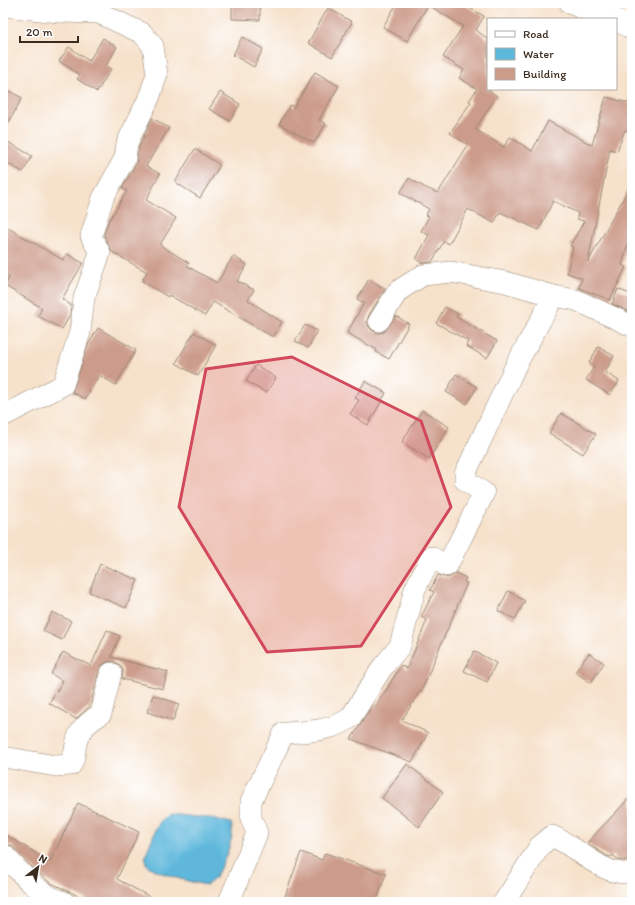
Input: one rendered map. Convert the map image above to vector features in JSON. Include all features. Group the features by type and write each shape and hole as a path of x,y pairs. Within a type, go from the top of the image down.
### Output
{"street":[{"path":"570,3 601,17 608,18"},
{"path":"3,6 59,12 101,8 142,33 153,46 157,74 149,98 127,143 125,158 103,198 91,236 100,253 84,298 80,332 63,385 3,416"},
{"path":"617,20 632,29"},
{"path":"379,321 398,291 423,276 451,272 505,282 554,296 576,300 632,326"},
{"path":"229,902 257,834 251,818 251,801 284,733 316,731 346,721 351,716 382,668 400,646 415,589 431,557 447,566 484,493 465,480 465,474 516,365 554,296"},
{"path":"3,757 56,766 71,765 75,756 77,739 88,721 101,714 111,673"},
{"path":"504,902 540,846 552,836 606,869 617,874 632,872"},
{"path":"3,854 36,889 53,899 64,902"}],"highlighted area":[{"path":"292,357 421,421 451,507 361,646 267,652 179,507 206,369"}],"water":[{"path":"168,814 216,819 231,823 232,836 228,850 215,877 207,885 164,874 155,870 146,863 147,851 156,828 162,819"}],"building":[{"path":"232,3 260,3 260,20 232,19"},
{"path":"397,3 461,3 484,16 476,30 487,38 487,90 497,96 475,129 504,147 510,137 532,151 548,121 592,145 606,97 632,104 632,117 628,131 625,130 617,151 610,149 588,262 632,183 632,229 622,265 626,267 610,300 579,288 582,278 567,273 573,247 570,246 584,221 577,219 578,213 553,201 539,230 500,212 494,223 468,209 449,244 444,241 432,262 422,263 416,259 429,235 421,231 429,216 426,215 429,209 400,193 409,178 438,193 468,145 450,133 471,102 469,101 477,89 459,78 464,70 443,57 463,26 428,5 407,41 383,27"},
{"path":"328,8 352,22 332,57 308,43"},
{"path":"242,37 263,49 254,67 233,55"},
{"path":"103,38 117,47 106,66 111,69 97,92 77,79 80,75 59,61 69,47 89,61"},
{"path":"315,72 339,86 319,120 326,124 314,143 279,124 290,105 294,107"},
{"path":"3,87 22,98 3,133"},
{"path":"220,92 240,104 230,121 209,109"},
{"path":"152,118 169,128 146,166 160,174 146,200 176,218 160,245 189,263 187,266 217,283 233,256 247,265 237,281 254,290 248,300 282,322 273,337 213,302 205,316 169,295 168,297 142,281 147,272 112,252 104,235 108,222 127,191 122,188 136,164 139,147"},
{"path":"3,139 32,156 23,172 3,161"},
{"path":"195,149 220,165 200,198 175,182"},
{"path":"3,225 63,260 67,254 83,263 62,299 71,305 70,315 62,329 38,316 42,308 5,286 9,277 3,274"},
{"path":"369,279 385,289 369,315 367,321 369,327 378,333 384,332 396,316 409,324 389,359 376,352 377,350 347,333 364,303 357,299"},
{"path":"618,289 632,295 632,313 612,304"},
{"path":"445,307 458,314 456,317 497,341 487,358 466,346 468,341 436,323"},
{"path":"305,325 317,331 308,348 295,341"},
{"path":"98,328 136,350 116,385 99,375 85,399 72,392 89,343"},
{"path":"194,332 216,345 198,376 176,363"},
{"path":"598,347 614,356 605,372 619,381 610,395 586,380 594,367 589,363"},
{"path":"256,365 276,378 266,393 246,381"},
{"path":"456,374 477,387 467,404 446,392"},
{"path":"365,381 386,393 368,425 350,414 359,400 355,398"},
{"path":"422,410 449,427 429,459 402,442"},
{"path":"561,413 596,434 583,454 549,433"},
{"path":"100,564 138,580 126,608 89,592"},
{"path":"456,573 466,578 464,582 467,583 421,692 420,691 402,720 428,733 412,762 351,739 373,705 375,707 401,665 407,669 427,620 421,617 434,592 430,590 438,575 448,578"},
{"path":"508,591 525,601 515,619 498,611"},
{"path":"52,612 71,621 62,640 43,631"},
{"path":"107,630 120,636 111,657 168,672 163,689 122,679 123,670 120,665 114,661 107,662 102,665 99,670 90,706 76,719 49,703 63,681 51,674 63,652 91,666"},
{"path":"474,651 496,663 487,682 464,671"},
{"path":"589,653 604,663 591,683 575,672"},
{"path":"153,695 179,704 173,721 147,712"},
{"path":"407,764 443,792 419,827 382,798"},
{"path":"632,795 632,859 623,861 618,860 613,855 611,857 607,856 587,843"},
{"path":"78,803 139,832 117,879 159,902 91,902 49,882 12,846 3,842 3,833 50,862"},
{"path":"301,852 322,860 325,853 386,874 376,902 283,902"}]}
